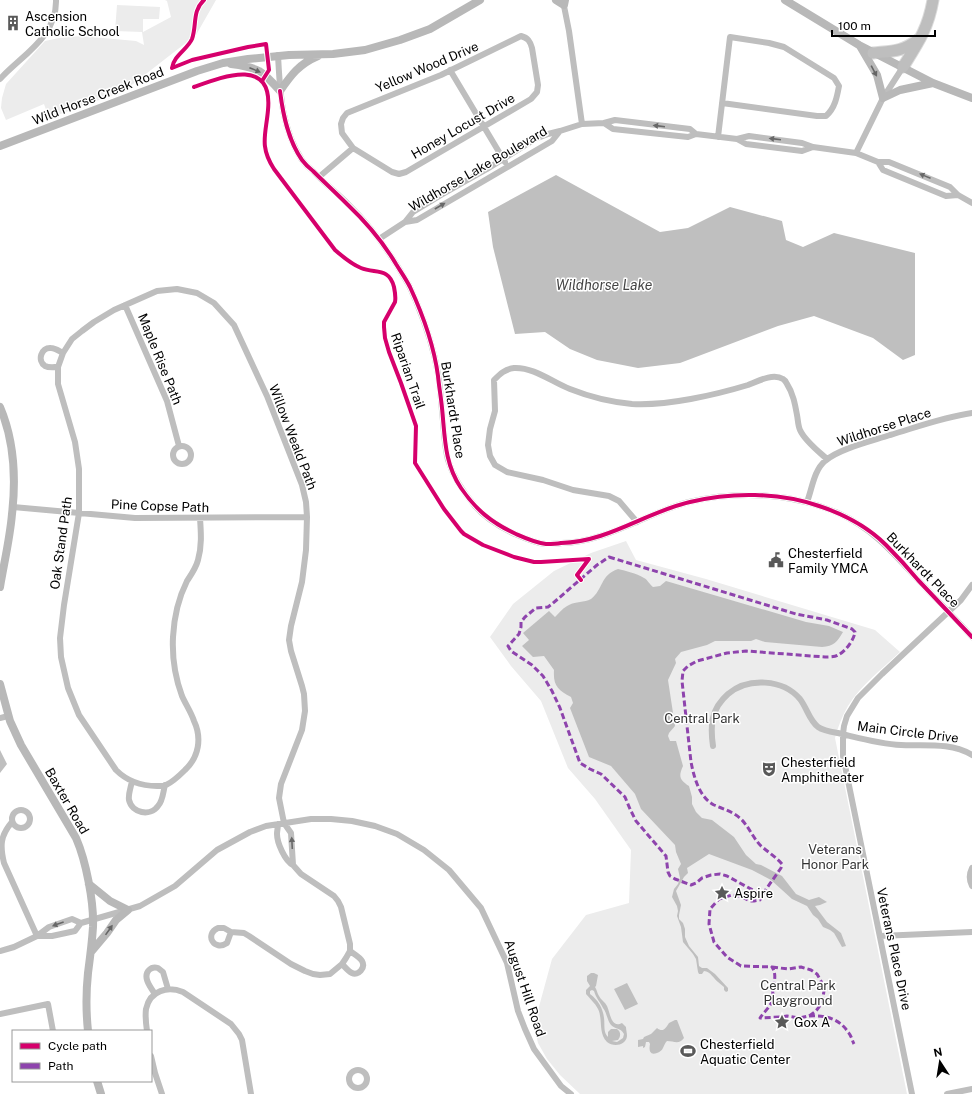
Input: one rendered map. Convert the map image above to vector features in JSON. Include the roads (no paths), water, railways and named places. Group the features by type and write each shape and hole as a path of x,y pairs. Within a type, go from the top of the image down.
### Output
{"highway":[{"path":"903,67 922,36 928,22 933,0"},
{"path":"873,53 896,51 905,48 922,36"}],"main road":[{"name":"Wild Horse Creek Road","path":"0,146 197,71 223,63 278,56 333,54 365,50 400,40 430,29 480,0"},
{"path":"556,0 564,2"},
{"path":"785,0 873,53 933,83 972,98"},
{"path":"859,45 877,74 883,98 900,90 933,83"},
{"path":"223,63 239,65 259,71 280,91 299,67 308,60 322,54"},
{"path":"0,407 12,451 14,488 13,507 0,587"},
{"name":"Baxter Road","path":"0,684 4,717 10,721 21,745 76,838 82,855 93,910 91,952 86,1000 88,1030"},
{"path":"88,884 110,901 128,910 116,920 91,952"},
{"path":"97,1082 101,1094"}],"street":[{"path":"0,80 41,41 50,28 54,16 56,0"},
{"path":"564,2 582,124"},
{"name":"Yellow Wood Drive","path":"353,148 342,133 341,124 347,113 450,70 521,36 527,38 532,48 538,85 537,92"},
{"path":"718,137 722,103 730,37 769,43 784,47 834,78 839,86 832,111 826,116 722,103"},
{"name":"Burkhardt Place","path":"278,56 283,116 291,139 302,161 348,204 379,239 409,285 422,316 432,346 438,373 444,435 448,458 460,487 477,509 500,527 526,539 546,544 574,543 595,538 663,510 690,502 720,496 750,495 807,502 841,514 885,543 972,637"},
{"path":"856,153 883,98 903,67"},
{"path":"450,70 508,167"},
{"name":"Honey Locust Drive","path":"353,148 392,172 399,174 406,172 531,99 537,92"},
{"name":"Wildhorse Lake Boulevard","path":"379,239 405,222 413,212 424,205 535,140 548,134 582,124 604,123 615,120 690,129 696,134 718,137 737,139 749,136 802,142 813,148 856,153 878,162 889,162 950,187 958,195 972,202"},
{"name":"Wildhorse Lake Boulevard","path":"405,222 417,220 508,167 552,141 560,131"},
{"path":"319,177 353,148"},
{"name":"Wildhorse Lake Boulevard","path":"878,162 883,170 946,196 958,195"},
{"name":"Willow Weald Path","path":"125,305 157,292 177,289 197,293 214,302 234,325 267,396 302,485 306,502 307,517 306,550 302,582 289,640 304,694 305,711 302,730 281,784 279,798 281,824"},
{"name":"Oak Stand Path","path":"125,305 114,310 72,339 63,353 58,367 58,384 75,442 79,469 79,513 60,638 63,665 68,688 79,715 116,770 123,777 147,786 165,785"},
{"name":"Maple Rise Path","path":"125,305 167,401 180,446"},
{"path":"58,367 47,367 44,365 41,360 42,353 49,348 63,353"},
{"path":"637,522 619,501 609,496 573,490 543,480 507,472 495,465 490,456 488,445 490,429 495,411 494,380 504,370 520,368 536,373 569,389 594,398 632,404 657,404 695,398 770,378 778,378 784,380 791,390 796,404 800,430 810,443 826,459"},
{"name":"Wildhorse Place","path":"807,502 816,474 823,462 831,456 854,446 950,417 972,413"},
{"name":"Pine Copse Path","path":"13,507 135,518 307,517"},
{"path":"132,781 128,796 132,807 139,812 144,813 154,810 161,802 165,785 177,778 190,766 196,756 198,732 195,722 182,696 173,657 175,616 186,582 198,562 201,548 202,537 200,518"},
{"path":"949,612 961,600 972,584"},
{"path":"961,600 972,593"},
{"name":"Veterans Place Drive","path":"912,1094 843,756 843,734 847,716 858,698 949,612"},
{"name":"Main Circle Drive","path":"713,746 711,733 712,717 718,706 735,688 749,683 764,682 778,685 789,691 799,699 810,718 818,727 826,731 876,742 901,745 936,745 965,751 972,755"},
{"name":"August Hill Road","path":"81,923 140,906 175,886 217,850 250,832 266,826 311,819 331,819 352,821 375,826 397,834 424,850 449,870 481,908 492,928 507,963 518,1011 534,1049 561,1086 571,1094"},
{"path":"12,822 1,841 1,851 7,869 37,936"},
{"path":"231,932 249,936 291,964 313,974 330,974 342,964 350,951 350,944 338,901 334,896 301,874 293,865 289,863 278,842 277,834 281,824 291,833 293,865"},
{"path":"972,868 969,875 972,886"},
{"path":"0,951 14,947 37,936 49,927 72,919 81,923 75,931 52,936 37,936"},
{"path":"880,936 972,932"},
{"path":"342,964 352,973 358,973 362,969 363,965 361,959 350,951"},
{"path":"154,994 148,984 146,976 152,968 158,968 163,972 168,989"},
{"path":"147,1030 146,1007 154,994 161,990 168,989 177,989 183,992 231,1024 239,1034 242,1040 251,1094"},
{"path":"0,1014 48,1004 54,1030"},
{"path":"152,1060 162,1094"},
{"path":"362,1087 365,1094"},
{"path":"947,1094 972,1089"}],"water":[{"name":"Wildhorse Lake","path":"556,175 660,232 688,228 730,207 782,221 786,240 803,247 834,233 915,253 915,355 903,360 873,338 814,316 778,326 680,363 638,368 597,360 570,349 545,332 515,334 493,247 488,212"},
{"path":"618,569 641,576 653,587 660,586 666,581 806,622 829,626 843,632 835,643 830,646 822,647 765,642 756,639 751,641 715,641 707,645 681,652 675,659 676,663 668,680 675,726 668,736 670,741 676,741 683,766 680,776 689,786 692,804 696,812 702,818 712,820 734,837 746,855 756,864 782,876 796,894 809,900 819,897 827,902 815,906 827,922 841,933 846,946 842,947 834,933 823,927 807,906 792,899 771,880 752,870 709,854 687,868 688,873 676,891 681,905 679,919 683,923 685,937 689,946 698,957 699,966 702,968 707,968 715,974 728,988 728,991 726,992 724,990 724,987 712,975 704,971 702,974 699,974 696,959 683,942 681,927 677,916 677,906 672,897 674,889 680,878 678,869 681,864 675,845 641,809 635,794 611,766 589,757 570,708 573,703 571,697 557,687 554,680 554,670 544,656 533,657 522,646 529,640 523,633 549,611 555,617 567,606 591,599 608,575"},
{"path":"0,750 7,764 0,773"},
{"path":"591,973 598,975 595,987 598,995 607,1006 613,1022 615,1024 622,1023 626,1027 627,1036 622,1044 610,1044 604,1038 598,1009 586,994 586,990 590,986 587,981 587,976","holes":["590,991 594,991 611,1025 621,1030 624,1034 623,1038 617,1042 612,1041 618,1040 620,1037 620,1033 617,1029 611,1029 608,1032 608,1037 605,1033 601,1008 598,1002 590,994"]},
{"path":"627,983 638,1004 625,1010 614,989"},
{"path":"677,1020 684,1038 682,1040 678,1042 667,1041 661,1051 654,1054 650,1052 649,1042 646,1042 645,1047 643,1048 643,1046 638,1047 638,1040 651,1034 657,1028 663,1030 669,1023"}],"place":[{"name":"Ascension Catholic School","path":"13,23"},
{"name":"Chesterfield Family YMCA","path":"776,560"},
{"name":"Chesterfield Amphitheater","path":"769,769"},
{"name":"Aspire","path":"722,893"},
{"name":"Gox A","path":"782,1022"},
{"name":"Chesterfield Aquatic Center","path":"688,1051"}],"park label":[{"name":"Central Park","path":"702,718"},
{"name":"Veterans Honor Park","path":"835,856"},
{"name":"Central Park Playground","path":"798,992"}]}
